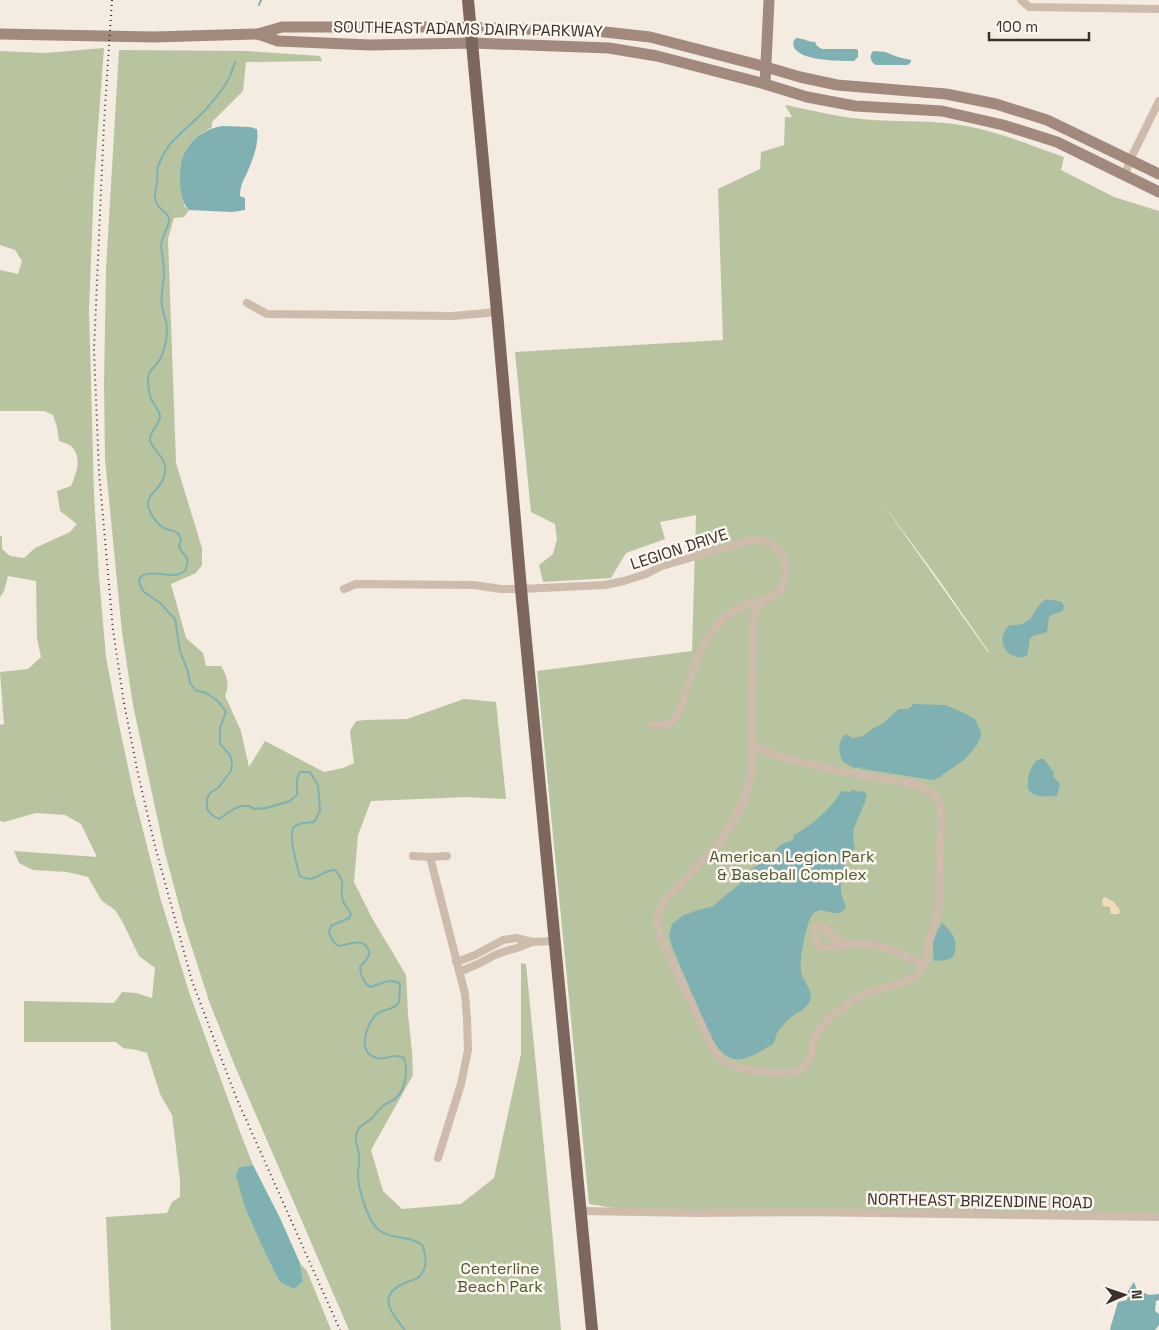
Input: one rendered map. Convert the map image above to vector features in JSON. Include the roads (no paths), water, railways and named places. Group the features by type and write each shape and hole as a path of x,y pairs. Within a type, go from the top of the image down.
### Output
{"main road":[{"path":"468,0 521,589 592,1330"},
{"path":"765,84 769,0"},
{"name":"SOUTHEAST ADAMS DAIRY PARKWAY","path":"0,34 154,37 258,34 282,27 596,30 650,37 837,85 946,94 996,104 1047,120 1159,174"},
{"name":"SOUTHEAST ADAMS DAIRY PARKWAY","path":"258,34 278,41 352,44 472,43 609,48 658,56 808,97 855,106 942,111 1003,125 1057,142 1159,192"}],"street":[{"path":"1021,0 1028,7 1159,9"},
{"path":"1125,175 1130,160 1159,101"},
{"path":"247,303 268,314 453,316 497,312"},
{"name":"LEGION DRIVE","path":"344,589 356,584 474,585 501,589 605,585 646,574 662,566 751,540 762,540 772,544 782,555 786,566 785,580 779,590 762,601"},
{"path":"651,725 667,725 672,721 678,712 703,646 721,620 743,606 762,601"},
{"path":"752,746 780,757 839,771 918,785 929,790 937,798 941,809 939,904 924,965 917,976 864,994 834,1015 816,1034 807,1064 802,1069 793,1073 739,1068 728,1064 718,1057 660,934 658,919 660,909 666,899 718,844 733,822 744,800 750,781 752,761 751,720 753,633 756,610 762,601"},
{"path":"413,856 447,856"},
{"path":"430,857 465,994 468,1050 461,1084 438,1158"},
{"path":"456,962 475,955 503,940 516,938 532,942 555,941"},
{"path":"459,972 495,955 532,942"},
{"path":"847,944 886,948 924,965"},
{"name":"NORTHEAST BRIZENDINE ROAD","path":"581,1212 800,1212 1159,1217"}],"water":[{"path":"796,38 815,42 822,49 856,49 858,50 858,57 854,61 844,61 806,56 794,48 793,42"},
{"path":"873,51 885,52 911,60 911,62 908,65 876,65 871,59"},
{"path":"223,126 257,129 255,151 241,189 240,196 245,198 245,210 232,212 189,210 181,194 180,184 183,157 196,138 209,130"},
{"path":"1047,599 1062,602 1064,606 1063,611 1049,617 1047,632 1033,636 1030,639 1027,656 1020,657 1008,653 1003,643 1005,631 1010,625 1019,625 1030,620 1038,607"},
{"path":"914,704 945,705 975,719 981,732 977,745 964,760 933,780 862,769 860,767 854,768 842,761 840,743 846,734 852,738 863,736 882,724 899,709 908,709"},
{"path":"1040,759 1044,759 1054,773 1053,776 1060,784 1057,796 1037,796 1028,789 1030,771"},
{"path":"853,790 865,792 867,797 854,828 853,840 855,848 846,863 842,877 841,891 846,907 838,913 817,911 812,915 807,926 801,960 801,972 811,994 810,1001 806,1007 781,1027 773,1044 746,1058 730,1058 717,1046 710,1035 672,947 669,935 672,924 684,915 713,906 742,882 752,869 771,855 777,848 793,840 794,835 821,816 833,804 841,791 850,792"},
{"path":"942,923 954,938 955,951 953,957 934,961 934,941"},
{"path":"253,1165 300,1263 303,1281 294,1289 279,1281 246,1210 236,1176 239,1167"},
{"path":"1134,1282 1137,1290 1149,1295 1159,1294 1155,1311 1159,1314 1159,1325 1155,1330 1111,1330 1118,1302 1127,1300 1128,1291"}],"waterway":[{"path":"259,5 261,0"},
{"path":"235,62 220,92 211,104 168,147 158,168 155,199 169,220 161,246 164,273 162,302 167,333 162,354 150,372 148,380 151,399 160,416 150,440 163,460 165,470 163,481 149,498 148,506 157,523 179,534 181,540 179,547 187,558 187,563 185,571 178,574 146,574 139,579 144,592 160,603 175,619 180,651 190,683 195,690 206,693 218,701 226,712 220,728 220,744 230,755 231,771 218,788 210,793 207,799 207,809 219,819 241,806 249,806 255,809 266,808 290,801 297,795 297,779 300,772 310,772 318,785 320,811 314,822 298,824 292,831 294,851 300,876 310,879 325,872 335,870 342,883 344,902 351,914 349,918 331,926 329,933 333,941 338,946 355,943 366,945 369,954 360,967 362,978 370,987 389,981 400,984 399,1002 394,1007 379,1013 372,1020 366,1032 365,1045 367,1051 377,1058 393,1056 404,1058 406,1073 404,1084 397,1097 384,1105 371,1119 360,1127 356,1139 359,1153 359,1185 372,1222 380,1231 386,1234 412,1240 423,1246 426,1260 424,1270 417,1278 396,1288 391,1293 389,1299 391,1311 405,1330"}],"railway":[{"path":"112,0 104,123 94,350 99,472 113,630 124,703 155,846 192,981 236,1097 340,1330"}],"park label":[{"name":"American Legion Park & Baseball Complex","path":"792,865"},
{"name":"Centerline Beach Park","path":"500,1277"}]}
